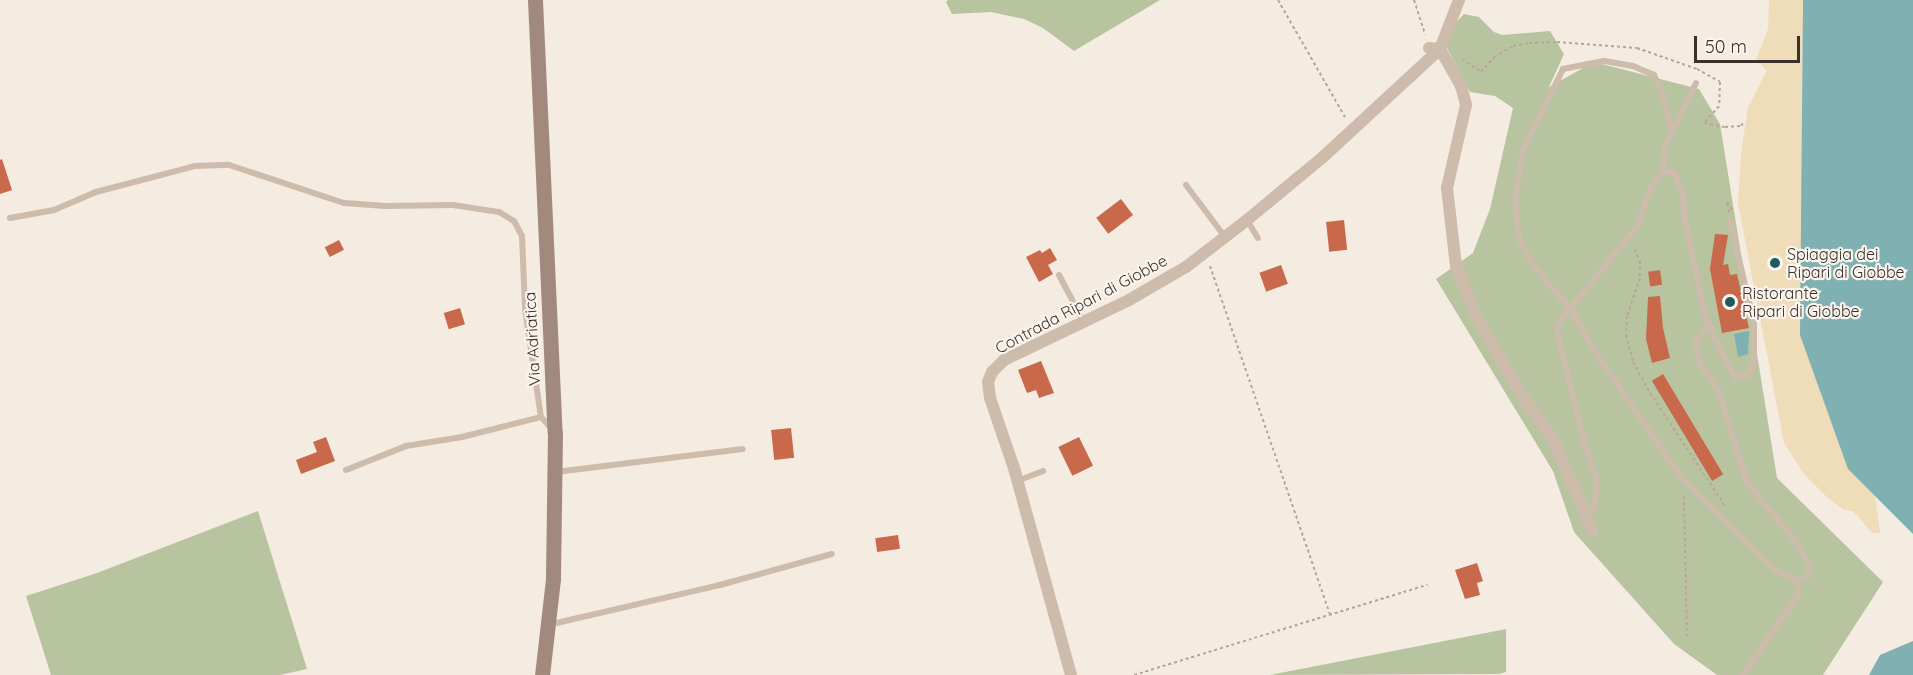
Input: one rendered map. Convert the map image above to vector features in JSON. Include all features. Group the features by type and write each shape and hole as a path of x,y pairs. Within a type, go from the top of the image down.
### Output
{"main road":[{"name":"Via Adriatica","path":"535,0 555,433 553,579 542,675"}],"street":[{"name":"Contrada Ripari di Giobbe","path":"1071,675 1017,481 990,398 988,382 992,372 1004,360 1084,322 1186,267 1247,220 1353,130 1435,48 1458,0"},
{"path":"1435,48 1461,87 1466,105 1447,188 1456,266 1476,316 1522,396 1552,437 1593,532"}],"lane":[{"path":"1672,130 1654,75 1633,66 1604,61 1563,69 1523,150 1515,200 1518,237 1533,265 1570,309 1599,358 1684,481 1774,569 1796,580 1808,577 1810,567 1796,542 1747,482 1718,389 1700,364 1695,344 1708,322"},
{"path":"1586,512 1594,509 1597,481 1584,442 1556,326 1637,227 1651,186 1663,171 1665,147 1696,83"},
{"path":"10,218 54,210 96,192 195,166 229,165 344,203 386,206 453,205 499,212 514,221 522,236 525,309 542,417 555,433"},
{"path":"1663,171 1675,173 1683,195 1684,215 1708,322 1735,377 1748,375 1754,363 1754,323 1730,221"},
{"path":"1186,185 1225,237"},
{"path":"1247,220 1258,238"},
{"path":"1059,275 1084,322"},
{"path":"346,470 406,446 462,437 542,417"},
{"path":"555,472 743,449"},
{"path":"1017,481 1043,471"},
{"path":"548,626 720,585 832,554"},
{"path":"1743,675 1799,594 1796,580"}],"path":[{"path":"1278,0 1353,130"},
{"path":"1414,0 1435,48"},
{"path":"1627,238 1640,261 1640,278 1628,316 1626,335 1633,362 1650,393 1725,507"},
{"path":"1205,252 1330,615"},
{"path":"1684,481 1687,636"},
{"path":"1134,675 1427,585"}],"green space":[{"path":"948,0 1160,0 1074,51 1043,28 1024,19 991,12 952,14 946,2"},
{"path":"1464,14 1479,17 1494,32 1502,35 1550,31 1564,54 1549,87 1594,62 1699,89 1720,124 1777,478 1883,582 1823,675 1717,675 1674,644 1574,532 1553,471 1436,279 1473,253 1490,209 1513,108 1495,96 1470,92 1446,46 1452,26"},
{"path":"258,511 307,669 280,675 51,675 26,596 97,573"},
{"path":"1506,629 1506,672 1499,674 1270,675"}],"sand":[{"name":"Spiaggia dei Ripari di Giobbe","path":"1769,0 1803,0 1802,142 1848,469 1875,496 1880,533 1872,533 1853,511 1844,510 1829,499 1804,474 1784,443 1738,203 1741,153 1748,107 1767,71 1756,59 1768,29"}],"water":[{"path":"1803,0 1913,0 1913,534 1848,469 1800,335"},
{"path":"1749,331 1748,354 1738,357 1734,334"},
{"path":"1913,641 1913,675 1869,675 1880,655"}],"building":[{"path":"2,159 12,190 0,194 0,160"},
{"path":"1121,199 1133,215 1108,234 1096,218"},
{"path":"1344,220 1347,250 1329,252 1326,222"},
{"name":"Ristorante Ripari di Giobbe","path":"1715,234 1728,235 1723,265 1728,264 1730,275 1737,274 1749,328 1722,333 1710,269"},
{"path":"339,240 344,250 330,257 325,247"},
{"path":"1050,248 1057,260 1048,265 1053,274 1039,282 1026,257 1040,250 1042,253"},
{"path":"1281,265 1288,284 1266,292 1259,273"},
{"path":"1660,270 1662,285 1650,287 1648,272"},
{"path":"1660,296 1663,328 1670,358 1652,363 1646,339 1648,297"},
{"path":"460,308 465,324 449,329 444,313"},
{"path":"1041,361 1054,393 1039,398 1036,390 1027,393 1018,370"},
{"path":"1663,374 1723,474 1712,481 1652,381"},
{"path":"791,428 794,458 774,460 771,430"},
{"path":"326,437 335,461 301,474 296,460 317,452 313,442"},
{"path":"1079,437 1093,466 1072,476 1058,447"},
{"path":"898,535 900,549 877,552 875,538"},
{"path":"1477,563 1483,581 1477,583 1480,595 1465,599 1455,570"}],"place":[{"name":"Spiaggia dei Ripari di Giobbe","path":"1775,263"},
{"name":"Ristorante Ripari di Giobbe","path":"1730,302"}]}
